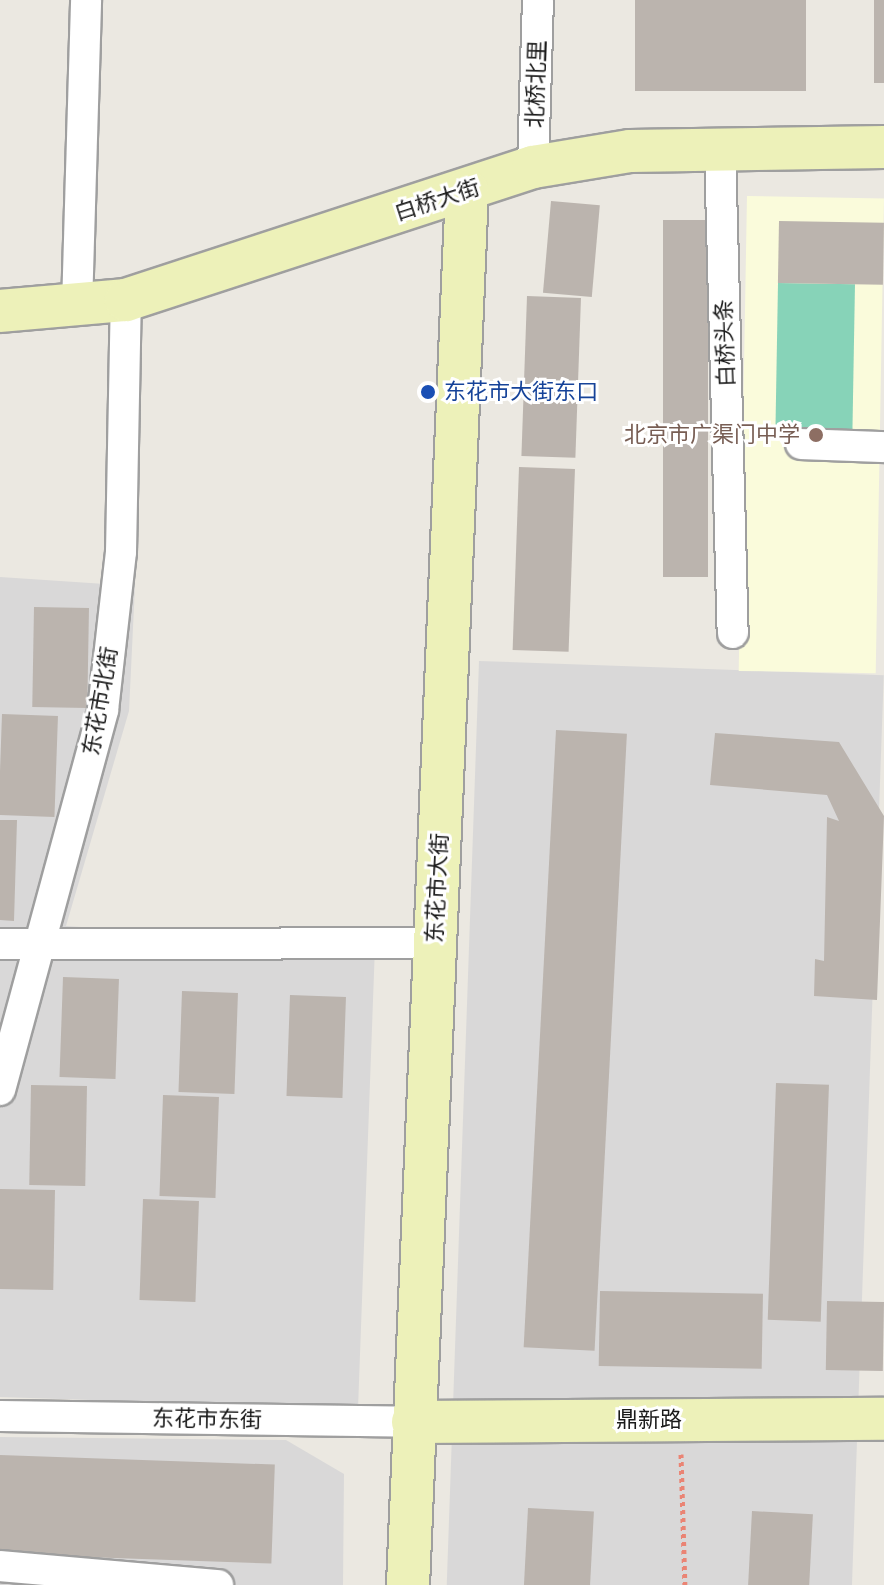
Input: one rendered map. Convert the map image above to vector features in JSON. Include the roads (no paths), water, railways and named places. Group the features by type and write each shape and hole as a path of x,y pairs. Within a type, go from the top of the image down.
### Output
{"street":[{"path":"77,307 86,0"},
{"name":"北桥北里","path":"533,167 538,0"},
{"name":"白桥大街","path":"0,311 77,307 126,300 533,167 630,151 884,147"},
{"name":"白桥头条","path":"720,149 733,633"},
{"name":"东花市大街","path":"408,1585 467,190"},
{"name":"东花市北街","path":"0,1090 103,710 121,552 126,300"},
{"path":"801,444 884,447"},
{"path":"0,944 434,943"},
{"name":"东花市东街","path":"0,1416 413,1422"},
{"name":"鼎新路","path":"413,1422 884,1419"},
{"path":"0,1566 218,1585"}],"place":[{"name":"东花市大街东口","path":"428,392"},
{"name":"北京市广渠门中学","path":"816,435"}]}
